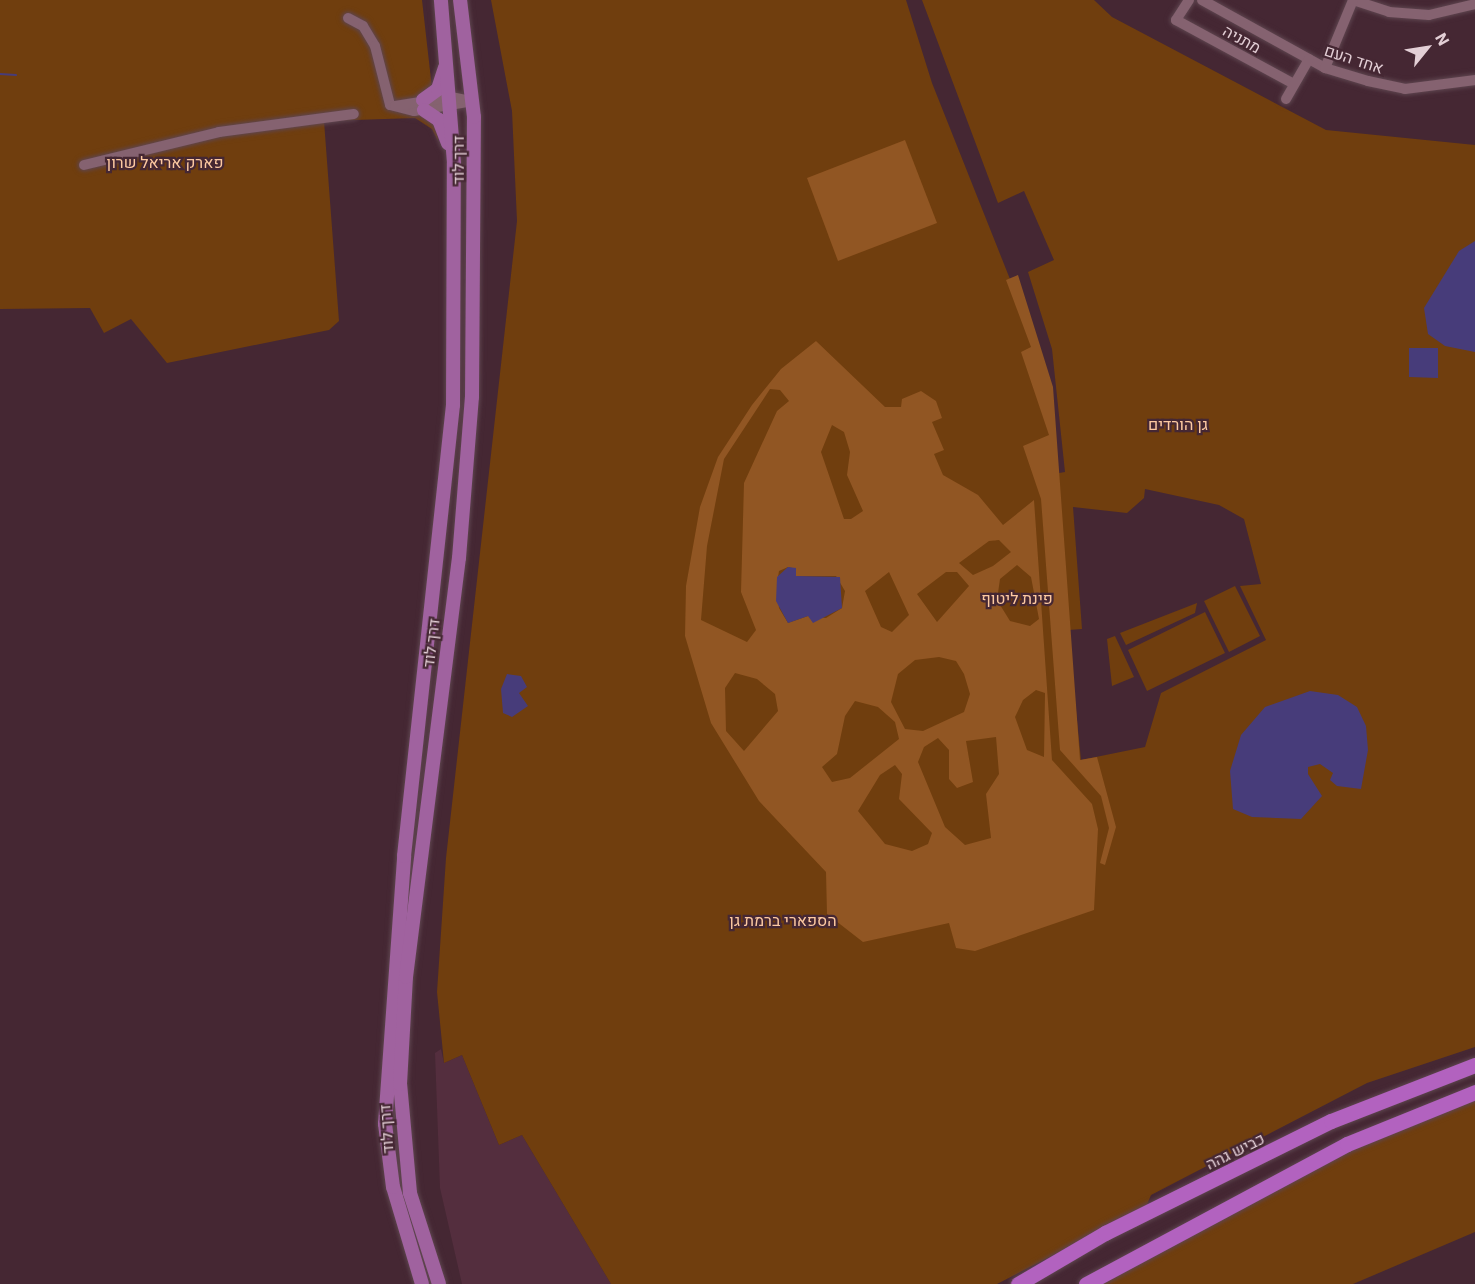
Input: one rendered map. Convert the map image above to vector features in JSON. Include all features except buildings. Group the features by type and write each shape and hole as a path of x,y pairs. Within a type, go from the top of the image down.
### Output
{"highway":[{"name":"כביש גהה","path":"1018,1284 1105,1233 1331,1121 1475,1065"},
{"path":"1086,1284 1347,1144 1475,1092"},
{"path":"1005,1284 1105,1233"}],"main road":[{"name":"דרך לוד","path":"422,1284 393,1187 385,1124 404,856 450,460 454,163 452,102 441,0"},
{"name":"דרך לוד","path":"439,1284 410,1193 400,1084 406,977 469,454 475,330 473,101 460,0"},
{"path":"447,57 438,89 424,105 442,124 454,163"}],"street":[{"name":"מתניה","path":"1189,0 1176,20 1294,84"},
{"name":"אחד העם","path":"1202,0 1325,68 1405,89 1475,80"},
{"path":"1325,68 1353,0 1389,12 1429,15 1475,4"},
{"path":"348,18 363,26 375,46 382,93 392,107 473,101"},
{"path":"1286,99 1309,59"},
{"path":"84,165 219,132 354,114"}],"shaded area":[{"path":"905,140 937,223 838,261 807,178"},
{"path":"1475,241 1475,352 1445,346 1428,334 1424,308 1459,251"},
{"path":"1018,275 1053,387 1080,760 1097,757 1116,827 1105,865 1100,863 1109,828 1101,796 1060,750 1041,499 1023,446 1049,435 1021,352 1031,347 1006,280"},
{"path":"816,341 885,407 901,407 902,399 921,391 936,401 942,418 932,422 944,450 934,454 943,475 978,495 1003,525 1034,500 1052,760 1092,804 1098,829 1094,910 975,951 956,948 949,923 863,942 827,914 826,872 759,801 711,723 685,636 686,586 700,507 718,457 752,405 781,369","holes":["770,389 780,390 789,401 777,411 744,483 741,592 756,630 747,642 701,620 707,546 724,459","832,425 844,432 850,452 847,475 863,511 851,519 844,519 821,452","999,540 1011,552 993,566 973,575 959,563 989,541","1017,565 1031,577 1039,619 1030,626 1010,621 997,600 1000,579","788,567 796,569 796,576 836,576 845,591 842,608 826,618 808,616 788,623 779,608 777,583 779,571","889,572 909,615 892,632 881,627 865,591","946,572 957,572 969,586 937,622 917,594","939,657 956,661 964,674 970,694 964,712 923,731 905,729 891,702 898,674 915,660","735,673 757,679 775,694 778,711 744,751 726,731 725,688","1036,690 1045,693 1044,757 1027,750 1015,717 1023,700","855,701 878,707 895,722 899,739 850,778 832,782 822,767 837,754 845,716","996,737 999,774 986,794 991,838 965,845 945,827 918,762 924,747 938,738 949,750 949,779 957,788 973,782 966,741","895,765 902,774 899,799 932,833 928,844 912,851 885,844 858,811 880,775"]},
{"path":"1409,348 1438,348 1438,378 1409,377"},
{"path":"788,567 796,568 796,576 840,577 842,608 813,623 808,616 788,623 776,601 777,577"},
{"path":"507,674 521,676 527,687 519,693 528,706 512,717 503,713 501,689"},
{"path":"1310,691 1338,695 1357,707 1366,726 1368,750 1361,789 1337,786 1330,780 1333,773 1320,764 1308,767 1308,774 1322,796 1301,819 1252,817 1233,809 1230,771 1241,735 1265,707"},
{"path":"441,1049 444,1063 462,1055 499,1145 522,1135 611,1284 462,1284 440,1188 435,1053"}],"green space":[{"name":"פארק אריאל שרון","path":"0,0 422,0 438,141 432,129 415,118 324,121 339,321 329,330 167,363 131,319 104,333 90,308 0,309"},
{"name":"הספארי ברמת גן","path":"491,0 906,0 932,83 1035,342 1059,473 1065,472 1052,349 1028,272 1054,260 1024,191 998,203 922,0 1094,0 1112,17 1326,130 1475,145 1475,1047 1367,1083 1151,1195 1146,1207 997,1284 611,1284 522,1135 499,1145 462,1055 444,1063 437,992 446,858 517,221 512,111","holes":["1145,489 1219,505 1244,519 1261,584 1240,586 1266,640 1161,693 1145,747 1081,760 1068,630 1082,629 1073,507 1127,513 1144,498"]},
{"path":"1235,586 1260,636 1229,652 1204,601"},
{"path":"1197,603 1195,613 1126,645 1120,633"},
{"path":"1205,612 1225,653 1147,691 1128,650"},
{"path":"1115,636 1134,677 1112,686 1107,639"},
{"path":"1475,1100 1475,1232 1353,1284 1103,1284 1364,1141"}],"waterway":[{"path":"0,74 16,75"}],"park label":[{"name":"גן הורדים","path":"1178,424"},
{"name":"פינת ליטוף","path":"1017,598"}]}
